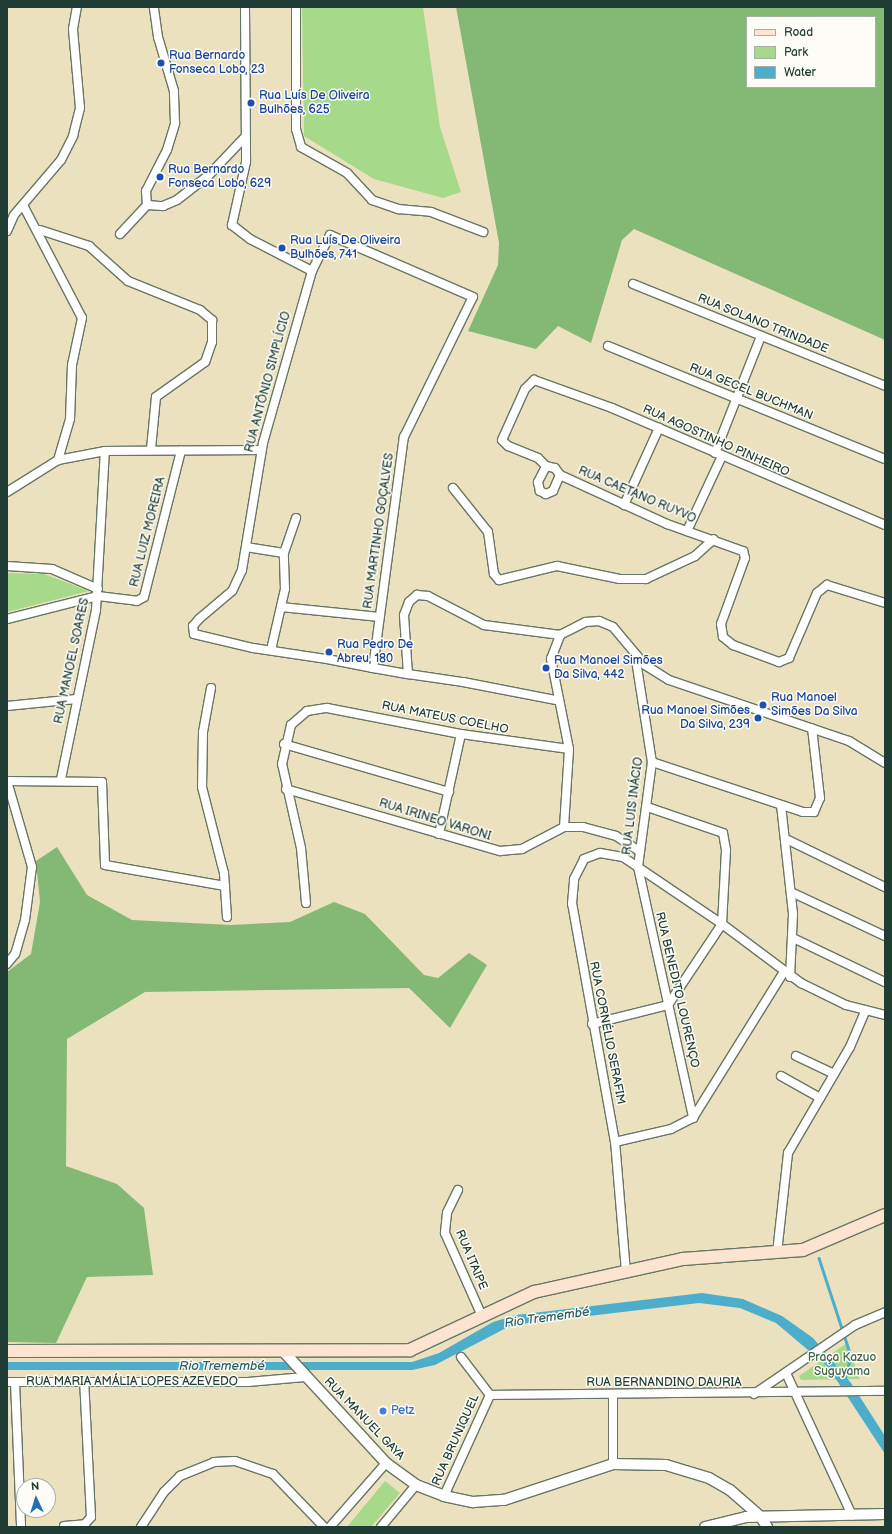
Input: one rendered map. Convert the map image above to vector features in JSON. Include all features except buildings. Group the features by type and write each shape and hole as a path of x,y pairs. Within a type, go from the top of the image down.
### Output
{"main road":[{"path":"7,1351 286,1355 410,1350 534,1292 707,1256 797,1251 830,1240 885,1215"}],"street":[{"path":"7,231 23,205 61,160 77,121 80,84 73,29 77,7"},
{"path":"120,234 146,205 146,192 172,137 176,108 155,26 154,7"},
{"path":"245,7 245,172 232,219 234,229 312,271"},
{"path":"296,7 296,129 301,147 347,174 372,200 398,209 431,212 483,232"},
{"path":"146,205 163,206 177,200 208,176 244,138"},
{"path":"23,205 40,230 62,285 82,318 72,365 70,419 58,460"},
{"path":"40,230 89,246 128,281 200,310 212,320 212,342 204,362 156,397 151,449"},
{"name":"RUA ANTÔNIO SIMPLÍCIO","path":"271,650 196,637 193,626 237,582 246,548 261,450 312,271 326,237 332,235 473,297"},
{"name":"RUA SOLANO TRINDADE","path":"633,284 885,386"},
{"name":"RUA MARTINHO GOÇALVES","path":"373,668 404,437 473,297"},
{"path":"687,531 719,454 762,336"},
{"name":"RUA GECEL BUCHMAN","path":"608,346 885,460"},
{"name":"RUA AGOSTINHO PINHEIRO","path":"546,466 538,458 505,445 502,440 524,389 537,379 659,428 885,525"},
{"path":"624,505 659,428"},
{"path":"7,492 58,460 106,451 151,449 181,451 261,450"},
{"name":"RUA MANOEL SOARES","path":"60,779 98,592 106,451"},
{"name":"RUA LUIZ MOREIRA","path":"98,592 137,601 144,597 181,451"},
{"path":"546,466 538,482 542,494 553,491 560,475"},
{"name":"RUA CAETANO RUYVO","path":"546,466 555,468 560,475 624,505 687,531 714,539 743,551 745,558 721,632 733,645 779,662 789,658 822,587 835,585 885,603"},
{"path":"453,488 488,532 494,574 499,580 557,566 620,580 646,579 695,556 714,539"},
{"path":"296,518 284,553 286,573 281,608 271,650 556,700"},
{"path":"246,548 284,553"},
{"path":"7,566 52,569 98,592"},
{"path":"7,619 98,592"},
{"path":"408,674 404,615 409,602 417,596 428,596 484,625 560,635 580,624 599,621 620,633 634,654 669,680 812,728 863,747 885,763"},
{"path":"281,608 379,617"},
{"path":"560,635 552,659 556,700 569,749 564,827 605,832 626,840 639,851"},
{"name":"RUA LUIS INÁCIO","path":"634,654 652,762 638,867"},
{"path":"211,688 203,732 202,787 225,886 227,917"},
{"path":"7,706 77,699"},
{"name":"RUA MATEUS COELHO","path":"284,744 299,716 316,708 461,734 569,749"},
{"path":"652,762 803,812 817,809 820,798 812,728"},
{"path":"440,834 461,734"},
{"path":"306,903 301,848 282,770 284,744 449,792"},
{"path":"8,963 25,920 32,867 7,781 60,779 102,782 105,865 225,886"},
{"name":"RUA IRINEO VARONI","path":"286,789 440,834 482,848 512,852 564,827"},
{"path":"615,1142 671,1129 693,1118 787,974 793,938 791,892 781,805"},
{"path":"592,1024 668,1006 722,924 726,850 723,833 647,807"},
{"path":"786,838 885,887"},
{"name":"RUA CORNÉLIO SERAFIM","path":"626,1272 615,1142 592,1024 572,904 574,880 584,859 600,853 623,857 722,924 787,974 834,1000 865,1011 885,1015"},
{"name":"RUA BENEDITO LOURENÇO","path":"638,867 693,1118"},
{"path":"791,892 885,936"},
{"path":"793,938 885,982"},
{"path":"777,1253 784,1162 834,1074 865,1011"},
{"path":"796,1056 834,1074"},
{"path":"781,1076 820,1098"},
{"name":"RUA ITAIPE","path":"458,1190 447,1213 445,1233 482,1316"},
{"path":"753,1395 855,1325 885,1312"},
{"name":"RUA MANUEL GAYA","path":"286,1355 386,1463 416,1486 444,1496 473,1502 504,1500 613,1464 666,1465 709,1478 735,1494 761,1517 767,1527"},
{"path":"461,1357 490,1395"},
{"path":"789,1371 797,1394 852,1515"},
{"name":"RUA MARIA AMÁLIA LOPES AZEVEDO","path":"11,1382 248,1382 303,1375"},
{"path":"64,1526 85,1524 91,1517 84,1381"},
{"path":"11,1382 21,1527"},
{"name":"RUA BERNANDINO DAURIA","path":"490,1395 753,1395 881,1391"},
{"path":"613,1394 613,1464"},
{"name":"RUA BRUNIQUEL","path":"444,1496 490,1395"},
{"path":"142,1527 164,1492 180,1476 214,1462 235,1461 273,1474 324,1527"},
{"path":"330,1527 386,1463"},
{"path":"381,1527 416,1486"},
{"path":"705,1527 728,1519 885,1514"}],"green space":[{"path":"302,7 423,7 440,127 461,192 443,198 374,179 304,136"},
{"path":"456,7 885,7 885,340 634,229 622,240 591,343 558,326 536,349 468,331 498,265 499,243"},
{"path":"7,573 44,574 89,591 7,612"},
{"path":"57,847 87,895 132,920 231,925 290,922 334,902 365,914 424,975 438,978 469,953 487,965 450,1028 409,988 145,992 67,1039 66,1166 117,1184 144,1208 153,1275 87,1277 56,1343 7,1342 7,972 31,954 40,902 36,861"},
{"name":"Praça Kazuo Suguyama","path":"847,1343 860,1379 801,1380 799,1376"},
{"path":"385,1481 400,1493 371,1527 347,1527"}],"water":[{"name":"Rio Tremembé","path":"702,1293 743,1299 782,1316 813,1338 851,1383 885,1436 885,1454 828,1367 776,1323 740,1308 699,1303 512,1325 435,1365 412,1370 7,1370 7,1362 412,1362 439,1353 493,1322 516,1315"}],"waterway":[{"path":"819,1258 851,1356 846,1376"}],"place":[{"name":"Rua Bernardo Fonseca Lobo, 23","path":"161,63"},
{"name":"Rua Luís De Oliveira Bulhões, 625","path":"251,103"},
{"name":"Rua Bernardo Fonseca Lobo, 629","path":"160,177"},
{"name":"Rua Luís De Oliveira Bulhões, 741","path":"282,248"},
{"name":"Rua Pedro De Abreu, 180","path":"329,652"},
{"name":"Rua Manoel Simões Da Silva, 442","path":"546,668"},
{"name":"Rua Manoel Simões Da Silva","path":"763,705"},
{"name":"Rua Manoel Simões Da Silva, 239","path":"758,718"},
{"name":"Petz","path":"383,1411"}]}
